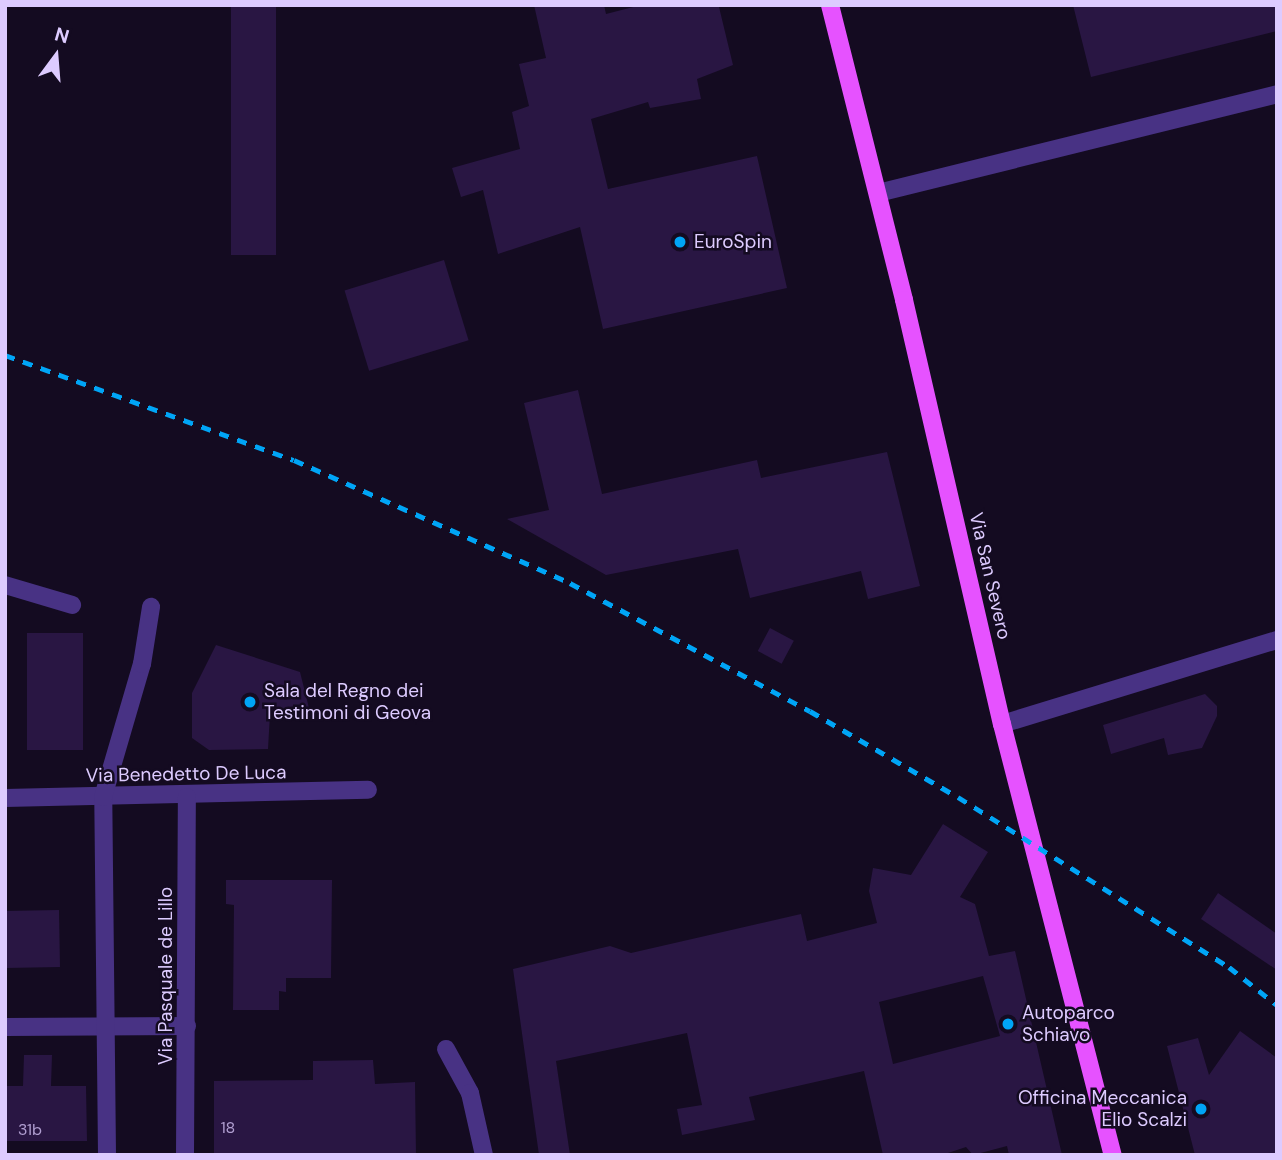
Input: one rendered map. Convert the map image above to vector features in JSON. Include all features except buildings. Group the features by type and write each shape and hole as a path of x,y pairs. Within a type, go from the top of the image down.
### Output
{"main road":[{"name":"Via San Severo","path":"830,5 878,192 1002,723 1113,1155"}],"street":[{"path":"878,192 1277,94"},
{"path":"5,585 72,605"},
{"path":"107,1155 103,797 142,664 151,607"},
{"path":"1002,723 1277,640"},
{"name":"Via Benedetto De Luca","path":"5,798 187,797 368,790"},
{"name":"Via Pasquale de Lillo","path":"185,1155 187,797"},
{"path":"5,1027 187,1026"},
{"path":"446,1049 470,1093 484,1155"}],"railway":[{"path":"5,355 294,460 570,583 810,711 958,797 1229,967 1277,1005"}],"place":[{"name":"EuroSpin","path":"680,242"},
{"name":"Sala del Regno dei Testimoni di Geova","path":"250,702"},
{"name":"Autoparco Schiavo","path":"1008,1024"},
{"name":"Officina Meccanica Elio Scalzi","path":"1201,1109"}]}
